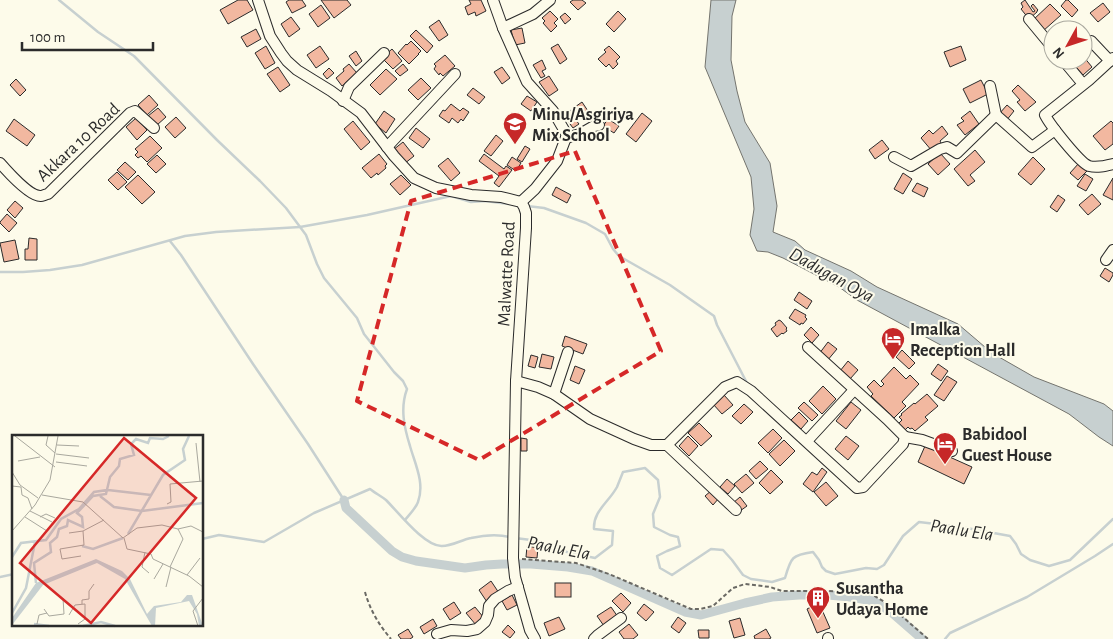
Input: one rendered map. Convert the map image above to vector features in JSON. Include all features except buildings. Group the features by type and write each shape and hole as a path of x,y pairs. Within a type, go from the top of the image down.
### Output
{"street":[{"name":"Malwatte Road","path":"258,0 270,36 287,60 297,70 361,113 414,178 436,188 472,195 501,196 521,202 524,207 526,212 526,228 516,382 513,558 515,577 530,630 535,639"},
{"path":"493,0 527,82 553,111 567,135 557,161 535,189 521,202"},
{"path":"503,28 533,14 550,0"},
{"path":"1029,19 1043,36"},
{"path":"1093,43 1111,59 1045,115 1055,130 1088,166 1101,167 1113,164"},
{"path":"343,101 349,88 384,53"},
{"path":"1071,70 1083,84"},
{"path":"387,147 455,74"},
{"path":"990,86 996,115 1032,147 1055,130"},
{"name":"Akkara 10 Road","path":"0,163 35,195 41,196 48,194 130,112 135,111 154,128"},
{"path":"894,157 911,166 946,147 957,153 996,115"},
{"path":"566,138 580,134 599,124"},
{"path":"1106,260 1113,250"},
{"path":"808,347 905,437 922,440 952,452"},
{"path":"554,394 568,352"},
{"path":"516,382 538,387 554,394 590,419 634,439 651,445 667,445 736,510"},
{"path":"667,445 725,387 737,382 751,391 857,488 863,487 902,444 905,437"},
{"path":"807,441 854,390"},
{"path":"437,634 451,630 467,631 477,629 488,616 489,606 495,599 518,587"},
{"path":"594,639 620,618"}],"path":[{"path":"513,558 576,563 609,574 691,609 713,606 733,588 745,584 770,587 782,591 828,591 873,595 888,604 928,639"},
{"path":"366,592 368,601 382,628 391,639"}],"highlighted area":[{"path":"575,151 661,351 479,460 357,401 411,201"}],"water":[{"name":"Dadugan Oya","path":"711,0 736,0 732,16 731,60 745,122 770,163 777,206 773,232 795,241 805,250 851,271 877,287 958,324 992,353 1034,377 1104,404 1113,411 1113,446 1069,414 857,300 839,287 783,258 768,252 757,251 750,235 754,209 751,177 705,67"}],"waterway":[{"path":"59,0 98,32 134,56 286,208 306,235 324,278 357,318 364,334 403,381 407,389 403,410 408,439 420,481 420,495 417,504 405,520"},
{"path":"0,272 50,270 82,265 185,236 216,232 300,227 367,215 451,196 471,202 485,201 509,204"},
{"path":"527,206 544,208 586,223 605,234 619,256 670,285 714,316 748,385"},
{"path":"170,241 344,500"},
{"name":"Paalu Ela","path":"515,538 531,540 567,552 595,558 612,545 613,531 594,529 596,517 614,492 623,472 645,468 658,480 660,497 653,514 654,527 678,537 680,546 657,556 660,568 672,575 711,549 723,550 743,575 751,579 772,582 785,578 793,558 801,554 813,552 822,567 826,571 835,574 866,568 877,569 884,565 903,536 919,522 1010,536 1021,554 1030,560 1049,566 1070,560 1113,519"},
{"name":"Paalu Ela","path":"204,539 219,535 264,542 314,513 370,489 386,500 420,535 435,545 446,546 476,537 501,535 510,537"},
{"path":"344,500 346,508 392,551 402,557 416,561 465,568 502,564 531,564 592,571 685,612 701,615 772,597 799,595 850,597 873,601 890,611 922,639"},
{"path":"945,639 950,633 1027,597 1113,544"},
{"path":"0,577 12,574"}],"place":[{"name":"Minu/Asgiriya Mix School","path":"515,145"},
{"name":"Imalka Reception Hall","path":"893,360"},
{"name":"Babidool Guest House","path":"945,465"},
{"name":"Susantha Udaya Home","path":"818,619"}]}
